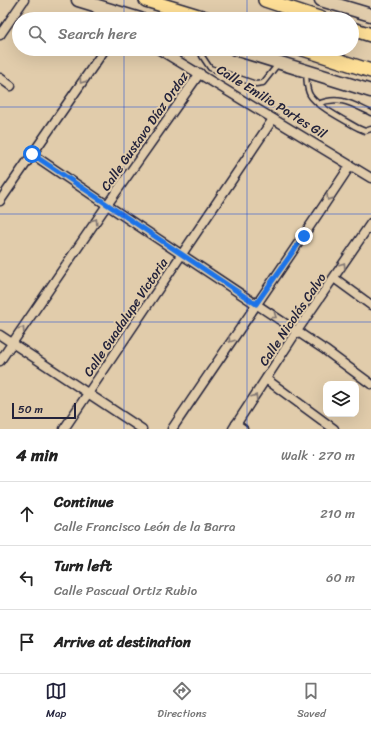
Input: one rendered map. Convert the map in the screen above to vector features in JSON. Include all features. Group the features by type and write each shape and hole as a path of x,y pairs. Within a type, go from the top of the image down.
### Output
{"main road":[{"path":"146,0 187,12"},
{"path":"265,0 301,12"},
{"path":"162,4 171,12"},
{"path":"359,31 371,35"},
{"path":"325,56 371,71"}],"street":[{"path":"16,12 24,0"},
{"path":"78,0 113,12"},
{"path":"321,0 371,15"},
{"path":"91,4 100,12"},
{"path":"0,35 12,18"},
{"path":"0,201 100,56"},
{"name":"Calle Emilio Portes Gil","path":"170,56 371,178"},
{"path":"257,56 371,91"},
{"name":"Calle Gustavo Díaz Ordaz","path":"0,361 200,73"},
{"path":"0,78 12,86"},
{"name":"Calle Guadalupe Victoria","path":"64,429 273,119"},
{"path":"32,154 297,331 371,384"},
{"path":"172,429 350,166"},
{"name":"Calle Nicolás Calvo","path":"235,426 297,331 371,223"},
{"path":"334,278 371,305"},
{"path":"0,335 142,429"},
{"path":"266,379 334,429"},
{"path":"235,426 243,429"}],"lane":[{"path":"202,56 210,68 256,84 263,83 279,63"},
{"path":"306,71 310,96 318,104 358,128 365,131 371,129"},
{"path":"318,104 326,101 344,101 371,113"}],"route":[{"path":"32,154 256,304 304,236"}]}
